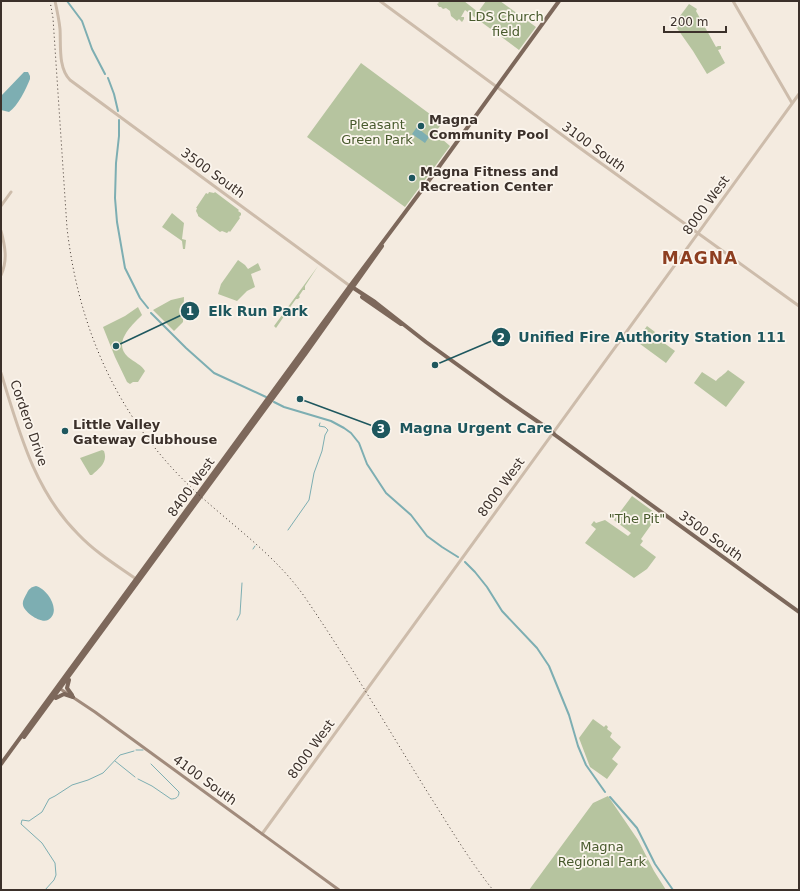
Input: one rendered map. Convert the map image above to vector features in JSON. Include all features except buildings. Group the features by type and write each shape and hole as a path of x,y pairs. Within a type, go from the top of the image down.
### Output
{"main road":[{"name":"8400 West","path":"59,688 352,288 398,222 559,1"},
{"name":"3500 South","path":"352,288 392,319 411,331 549,432 553,433 799,612"},
{"name":"8400 West","path":"59,688 79,663 137,580"},
{"path":"73,697 68,691 67,685 79,663"},
{"name":"4100 South","path":"59,688 339,890"},
{"path":"1,767 59,688"},
{"path":"1,764 59,688"},
{"path":"22,740 57,696 66,694 73,697"}],"street":[{"name":"3500 South","path":"55,1 59,23 63,66 66,75 73,82 352,288"},
{"name":"3100 South","path":"380,1 496,87 799,306"},
{"path":"733,1 792,103"},
{"name":"8000 West","path":"262,834 799,94"},
{"path":"1,206 11,192"},
{"path":"1,232 6,252 1,275"},
{"name":"Cordero Drive","path":"1,373 29,458 38,478 51,500 83,539 137,580"}],"green space":[{"name":"LDS Church field","path":"437,1 464,1 478,12 486,1 500,1 536,27 519,50 465,10 461,17 464,17 462,22 459,19 457,21 451,16 450,11 446,8 443,9 439,7 437,4 439,3"},
{"path":"689,4 697,9 696,11 716,47 721,46 721,49 718,50 725,63 707,74 674,24"},
{"name":"Pleasant Green Park","path":"361,63 442,123 435,133 450,146 405,207 307,137"},
{"path":"209,192 215,192 241,213 240,218 230,232 220,232 198,216 196,208 206,193 208,194"},
{"path":"172,213 184,223 182,239 186,240 185,249 183,249 182,241 162,227"},
{"path":"238,260 248,269 258,263 261,270 251,274 255,287 247,291 237,301 218,294 221,284"},
{"path":"318,266 305,286 305,290 303,290 298,299 296,299 288,310 288,313 287,312 276,328 274,326"},
{"path":"184,297 183,322 174,331 153,310 171,300"},
{"path":"138,307 142,315 125,334 122,346 128,357 140,365 145,371 138,382 133,382 130,384 127,382 115,357 103,327 125,316"},
{"path":"647,326 655,332 653,335 675,351 666,363 636,341"},
{"path":"728,370 745,382 726,407 694,383 702,372 716,381"},
{"path":"102,450 104,451 105,455 104,462 98,470 90,475 80,458"},
{"name":"\"The Pit\"","path":"632,496 658,515 641,539 643,541 640,545 656,557 647,569 634,578 585,543 596,529 591,525 594,521 596,523 605,520 628,536 631,533 614,520"},
{"path":"593,719 604,727 606,725 608,727 607,729 612,733 610,737 621,747 612,759 618,764 607,779 590,767 579,738"},
{"name":"Magna Regional Park","path":"608,796 638,840 666,890 529,890 593,803"}],"water":[{"path":"24,72 28,72 30,79 16,106 9,112 1,110 1,96"},
{"path":"417,123 422,125 424,129 420,130 429,137 425,143 412,134 417,127"},
{"path":"36,586 45,591 54,607 52,616 45,621 33,617 26,611 23,605 23,600 29,590"}],"waterway":[{"path":"67,1 82,21 92,49 105,74"},
{"path":"108,78 118,111"},
{"path":"119,120 115,198 117,222 125,268 140,298 148,308"},
{"path":"151,313 186,348 214,373 266,397"},
{"path":"274,402 284,407 331,421 351,433 359,443 367,464 386,493 411,515 427,536 458,557"},
{"path":"288,530 309,500 314,473 322,451 325,435 328,430 325,427 319,426 320,423"},
{"path":"465,562 487,587 502,611 537,648 549,666 569,715 578,746 586,765 605,792"},
{"path":"237,620 240,614 242,583"},
{"path":"136,750 143,750"},
{"path":"45,890 54,880 56,875 55,863 42,843 21,824 22,820 29,821 42,812 49,799 72,785 103,773 120,755 134,751"},
{"path":"115,761 135,777"},
{"path":"138,779 152,786 171,799 178,796 179,792 151,764"},
{"path":"610,797 637,828 655,864 673,890"}],"railway":[{"path":"50,1 53,18 67,228 73,266 82,303 93,339 108,373 125,405 146,436 170,465 197,493 267,554 293,581 352,669 459,843 493,890"}],"place":[{"name":"Magna Community Pool","path":"421,126"},
{"name":"Magna Fitness and Recreation Center","path":"412,178"},
{"name":"Elk Run Park","path":"116,346"},
{"name":"Unified Fire Authority Station 111","path":"435,365"},
{"name":"Magna Urgent Care","path":"300,399"},
{"name":"Little Valley Gateway Clubhouse","path":"65,431"}],"district":[{"name":"MAGNA","path":"700,258"}]}
